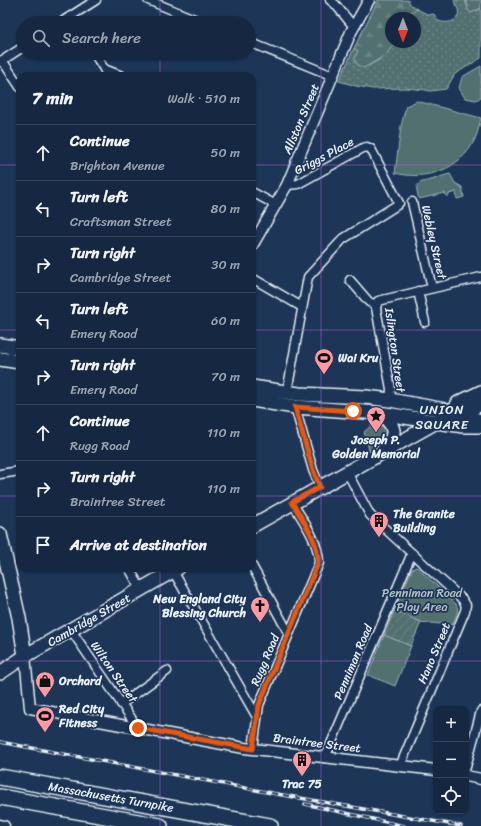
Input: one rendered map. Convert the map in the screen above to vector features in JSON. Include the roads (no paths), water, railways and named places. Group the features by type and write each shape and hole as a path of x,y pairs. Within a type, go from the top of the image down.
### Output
{"highway":[{"name":"Massachusetts Turnpike","path":"0,777 270,826"},
{"name":"Massachusetts Turnpike","path":"0,797 160,826"}],"main road":[{"path":"0,345 16,347"},
{"path":"0,359 16,361"},
{"path":"256,388 287,392 390,400 440,409 481,420"},
{"path":"454,413 458,403 481,392"},
{"path":"256,401 295,407 379,413 463,426 481,426"},
{"path":"256,524 438,421 454,413 471,409 481,404"},
{"path":"379,413 391,423 393,434 390,442 381,452"},
{"path":"0,534 19,618 25,656"},
{"name":"Cambridge Street","path":"0,673 25,656 172,572"}],"street":[{"path":"148,0 187,16"},
{"path":"330,0 354,27"},
{"name":"Allston Street","path":"256,239 287,185 354,27 368,0"},
{"path":"76,16 93,1"},
{"path":"256,45 333,76"},
{"path":"16,51 1,61 16,82"},
{"path":"98,60 105,72"},
{"name":"Griggs Place","path":"287,185 298,184 367,147 371,149 399,203 343,239 308,277 302,307"},
{"path":"256,194 276,205"},
{"name":"Webley Street","path":"412,202 432,288"},
{"path":"350,280 369,302 376,304 380,299 481,277"},
{"path":"256,280 302,307 287,392"},
{"path":"418,291 425,322"},
{"name":"Islington Street","path":"376,304 391,389 390,400"},
{"path":"295,407 313,470 320,487"},
{"path":"0,474 16,472"},
{"name":"Hano Street","path":"347,472 370,515 462,599 466,605 466,609 400,766"},
{"path":"289,634 318,563 319,554 316,544 292,502"},
{"name":"Penniman Road","path":"325,758 412,554"},
{"path":"131,572 141,589"},
{"path":"177,572 258,717"},
{"name":"Rugg Road","path":"253,749 259,705 289,634 255,572"},
{"name":"Wilton Street","path":"71,630 138,728"},
{"name":"Braintree Street","path":"25,656 30,708 253,749 433,770"},
{"path":"121,704 167,671"},
{"path":"469,756 481,711"},
{"path":"469,777 481,779"},
{"path":"0,825 4,826"}],"railway":[{"path":"0,742 277,794 461,826"},
{"path":"305,804 404,826"}],"place":[{"name":"Wai Kru","path":"324,375"},
{"name":"Joseph P. Golden Memorial","path":"376,433"},
{"name":"The Granite Building","path":"379,538"},
{"name":"New England City Blessing Church","path":"260,623"},
{"name":"Orchard","path":"45,698"},
{"name":"Red City Fitness","path":"45,733"},
{"name":"Trac 75","path":"302,777"}],"district":[{"name":"UNION SQUARE","path":"442,416"}],"park label":[{"name":"Penniman Road Play Area","path":"422,600"}]}
